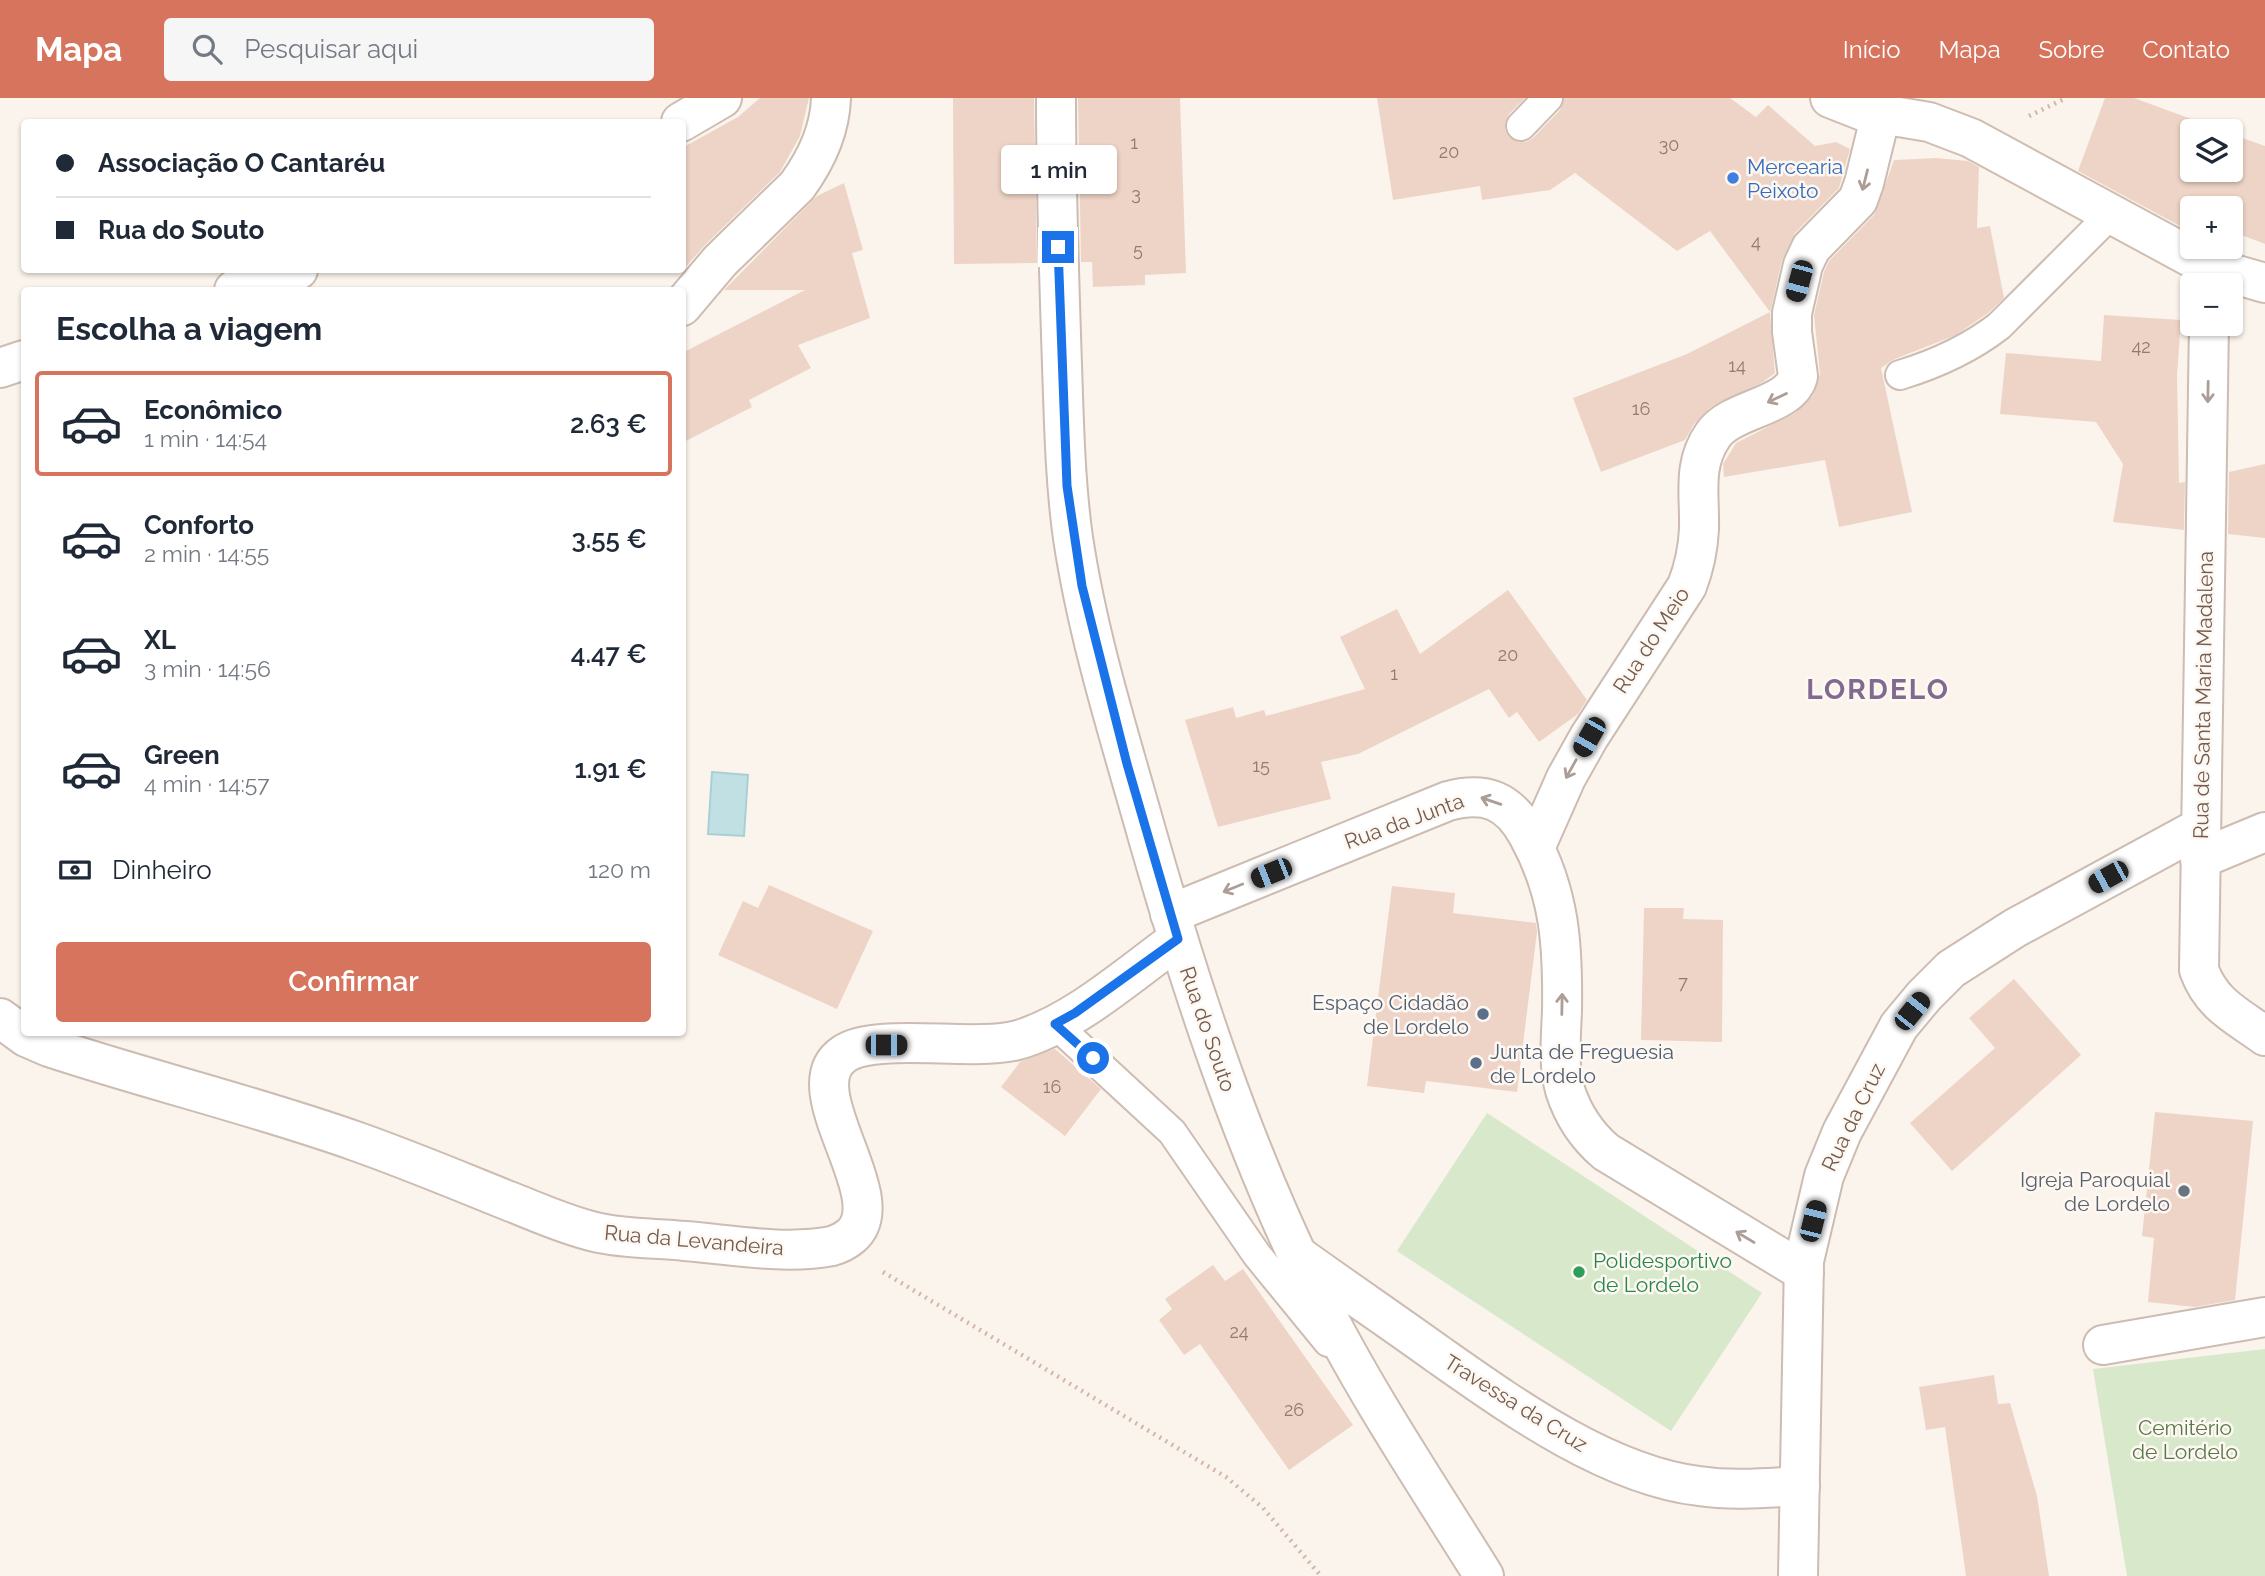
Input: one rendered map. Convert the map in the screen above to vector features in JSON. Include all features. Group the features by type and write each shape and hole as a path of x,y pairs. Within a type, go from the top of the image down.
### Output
{"street":[{"path":"686,119 722,98"},
{"path":"686,301 720,261 808,172 827,123 831,98"},
{"name":"Rua do Souto","path":"1056,98 1065,435 1073,537 1093,635 1174,927 1235,1110 1314,1292 1484,1576"},
{"path":"1830,98 1863,111 1929,122 1971,138 2111,214 2204,273"},
{"name":"Rua do Meio","path":"1535,848 1561,788 1583,747 1687,586 1694,569 1699,530 1699,463 1712,435 1737,416 1789,392 1797,383 1792,313 1803,265 1811,248 1858,200 1881,114"},
{"path":"244,287 288,273"},
{"path":"2243,280 2265,283"},
{"name":"Rua de Santa Maria Madalena","path":"2208,336 2199,970 2206,988 2221,1006 2265,1036"},
{"path":"0,368 21,361"},
{"name":"Rua da Junta","path":"837,1245 853,1235 863,1221 864,1205 830,1095 830,1077 835,1062 846,1052 886,1045 1000,1044 1018,1040 1075,1013 1174,927 1423,810 1467,796 1486,797 1504,805 1521,824 1535,848 1552,889 1558,916 1562,979 1561,1066 1565,1090 1579,1123 1591,1139 1606,1152 1804,1272"},
{"name":"Rua da Cruz","path":"1798,1576 1804,1261 1824,1176 1842,1132 1899,1026 1923,996 1951,970 1982,947 2201,843 2265,832"},
{"name":"Rua da Levandeira","path":"0,1018 21,1033"},
{"name":"Rua da Levandeira","path":"25,1036 49,1047 333,1133 597,1233 770,1248 796,1249 837,1245"},
{"name":"Travessa da Cruz","path":"1299,1256 1484,1387 1597,1453 1664,1479 1698,1486 1759,1489 1800,1486"},
{"path":"2103,1345 2265,1317"}],"lane":[{"path":"1521,126 1548,98"},
{"path":"1900,375 1932,365 1980,340 1998,326 2111,214"},
{"path":"1055,1024 1172,1132 1264,1263 1374,1396"}],"path":[{"path":"837,1245 1226,1477 1264,1508 1321,1576"}],"green space":[{"name":"Polidesportivo de Lordelo","path":"1487,1113 1762,1293 1671,1431 1397,1251"},
{"name":"Cemitério de Lordelo","path":"2265,1349 2265,1576 2127,1576 2093,1369"}],"water":[{"path":"712,772 748,775 744,836 708,834"}],"building":[{"path":"760,98 809,98 800,136 780,172 686,266 686,146 738,117"},
{"path":"953,98 1034,98 1037,263 954,264"},
{"path":"1078,98 1180,98 1186,273 1145,275 1145,285 1093,287 1092,262 1081,262"},
{"path":"1377,98 1525,98 1509,114 1505,130 1509,137 1518,142 1526,142 1560,110 1564,98 1730,98 1756,117 1768,105 1815,146 1836,142 1850,149 1839,188 1795,233 1782,260 1770,313 1775,373 1763,382 1710,408 1694,424 1685,440 1601,472 1573,398 1687,354 1770,312 1710,231 1677,251 1575,173 1550,190 1482,200 1480,186 1393,200"},
{"path":"2105,98 2134,98 2191,119 2180,119 2180,182 2243,182 2243,138 2265,146 2265,244 2243,236 2243,196 2180,196 2180,226 2078,171"},
{"path":"1936,158 1968,161 1979,167 1977,228 1990,226 2004,298 1988,313 1956,335 1895,359 1881,368 1912,512 1839,527 1825,460 1724,477 1723,464 1736,443 1795,413 1813,396 1820,374 1814,315 1824,272 1829,261 1874,215 1894,160"},
{"path":"844,183 863,250 852,253 870,318 798,345 811,368 749,400 752,407 686,441 686,351 805,290 724,290 817,196"},
{"path":"2104,315 2180,320 2177,376 2179,483 2185,482 2184,530 2113,522 2123,464 2096,422 2000,414 2006,353 2101,361"},
{"path":"2265,464 2265,538 2228,534 2229,472"},
{"path":"1508,590 1587,700 1578,714 1539,742 1517,712 1509,718 1489,689 1358,754 1321,762 1331,799 1218,827 1185,720 1233,707 1236,718 1264,710 1266,716 1365,689 1340,637 1397,609 1420,654"},
{"path":"769,885 873,931 837,1009 718,955 743,901 758,908"},
{"path":"1392,886 1455,893 1453,913 1536,923 1517,1092 1426,1081 1424,1093 1367,1086"},
{"path":"1644,908 1684,908 1683,919 1723,920 1722,1042 1641,1040"},
{"path":"2014,979 2081,1055 1952,1171 1910,1123 1995,1048 1969,1018"},
{"path":"1055,1049 1101,1089 1065,1136 1001,1087 1020,1062"},
{"name":"Igreja Paroquial de Lordelo","path":"2155,1112 2253,1121 2235,1300 2195,1307 2148,1302 2154,1238 2142,1236"},
{"path":"1213,1265 1225,1281 1243,1269 1353,1425 1289,1470 1200,1344 1184,1355 1159,1320 1172,1309 1165,1299"},
{"path":"1994,1375 1998,1404 2010,1403 2037,1496 2049,1576 1966,1576 1945,1427 1926,1430 1919,1387"}],"place":[{"name":"Mercearia Peixoto","path":"1733,178"},
{"name":"Espaço Cidadão de Lordelo","path":"1483,1014"},
{"name":"Junta de Freguesia de Lordelo","path":"1476,1063"},
{"name":"Igreja Paroquial de Lordelo","path":"2184,1191"},
{"name":"Polidesportivo de Lordelo","path":"1579,1272"}],"district":[{"name":"LORDELO","path":"1878,689"}],"route":[{"path":"1058,247 1067,486 1073,537 1093,635 1178,939 1075,1013 1055,1024 1093,1058"}]}
